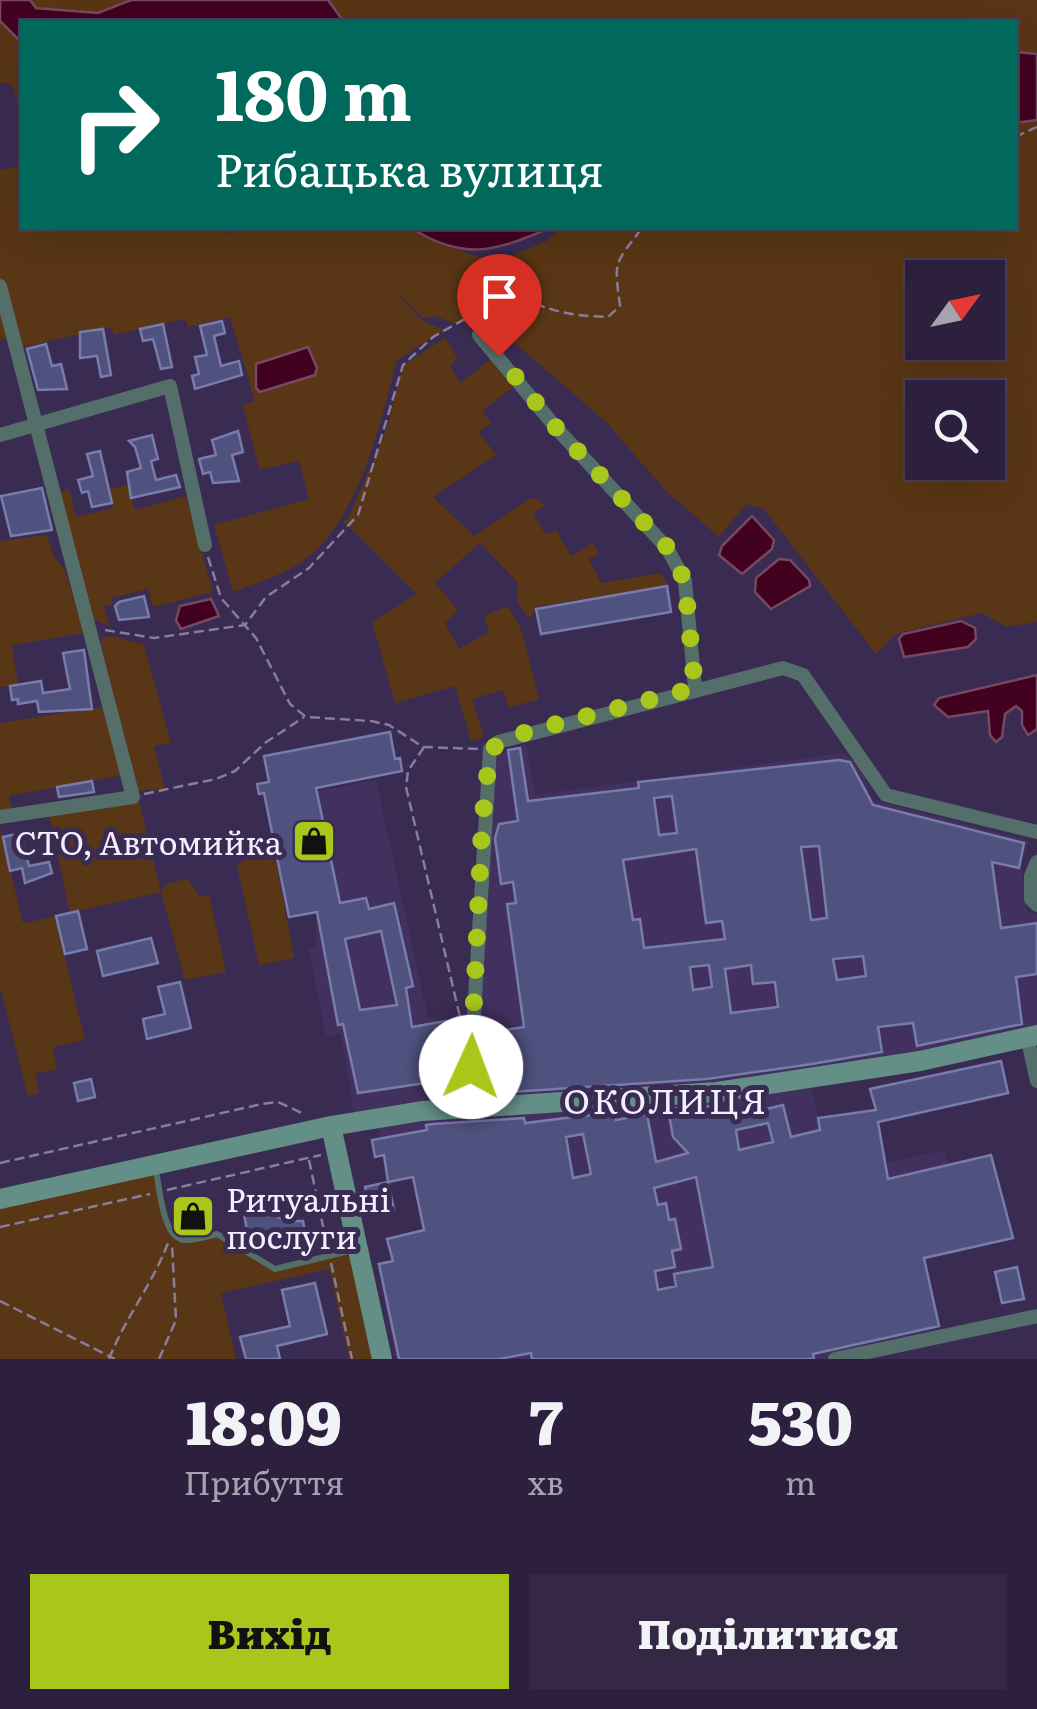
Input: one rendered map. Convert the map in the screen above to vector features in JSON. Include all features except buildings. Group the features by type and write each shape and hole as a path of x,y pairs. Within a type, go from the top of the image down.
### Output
{"street":[{"path":"0,286 133,797 0,817"},
{"path":"479,335 558,430 668,548 685,581 695,688"},
{"path":"0,434 170,386 205,546"},
{"path":"478,1108 470,1062 490,749 526,732 783,668 803,675 886,795 1037,832"},
{"path":"1037,862 1031,876 1032,899 1037,904"},
{"path":"0,1199 325,1128 422,1111 717,1092 1032,1038 1037,1081"},
{"path":"325,1128 358,1249 382,1359"},
{"path":"835,1359 1037,1316"}],"lane":[{"path":"155,1166 172,1233 184,1240 217,1234 274,1269 358,1249"}],"path":[{"path":"88,630 154,638 244,625 266,597 309,568 358,515 404,365 433,337 470,316 491,294 511,288 528,302 556,312 608,317 620,306 614,283 618,259 640,230"},
{"path":"470,316 479,335"},
{"path":"205,546 221,598 244,625 290,704 306,716 371,720 389,726 424,748 490,749"},
{"path":"133,797 216,780 235,771 265,743 306,716"},
{"path":"424,748 408,771 406,786 462,1028"},
{"path":"0,1163 278,1102 298,1108 325,1128"},
{"path":"0,1301 112,1358 120,1328 156,1274 172,1233"},
{"path":"159,1359 176,1320 172,1233"}],"shaded area":[{"path":"0,0 30,0 36,8 98,13 131,0 328,0 343,20 20,20 20,41 0,21"},
{"path":"30,0 131,0 98,13 36,8"},
{"path":"329,0 1037,0 1037,54 1018,52 1018,20 343,20"},
{"path":"0,21 20,41 20,108 11,83 0,83"},
{"path":"1018,52 1037,54 1037,120 1018,123"},
{"path":"1037,117 1037,622 1006,627 982,613 895,634 876,654 764,509 746,504 719,537 666,491 606,422 485,317 456,324 435,316 423,318 392,287 421,320 444,330 397,360 374,443 336,527 297,565 233,592 214,525 309,499 299,461 260,470 242,405 255,401 230,317 188,327 185,319 114,335 111,327 14,349 11,337 0,340 0,170 20,165 20,230 223,230 244,247 225,230 415,230 445,246 496,262 547,241 559,230 1018,230 1018,119"},
{"path":"415,230 545,230 512,243 479,249 464,249"},
{"path":"445,338 458,359 450,366 460,383 493,358 514,386 482,411 491,423 479,432 496,455 433,497 474,536 533,497 545,505 533,514 546,535 556,530 571,556 593,543 599,554 589,559 601,583 661,573 668,586 539,606 529,618 517,602 518,583 480,543 435,583 458,610 445,623 459,649 489,632 484,616 508,606 521,629 539,699 508,708 503,690 472,699 484,737 471,741 455,686 395,703 372,622 417,594 343,521 348,519 386,431 403,365"},
{"path":"308,347 317,368 315,375 260,392 256,388 256,364"},
{"path":"128,485 135,510 186,496 213,592 153,607 148,589 111,598 113,604 104,606 110,626 89,618 55,493 69,489 76,517 113,508 109,489"},
{"path":"752,516 774,540 772,549 742,574 719,555 722,546"},
{"path":"47,535 54,557 64,568 85,633 12,645 18,685 0,687 0,541"},
{"path":"779,559 790,560 810,586 771,609 755,592 756,578"},
{"path":"211,599 219,616 181,629 176,620 180,606"},
{"path":"961,621 975,628 976,639 968,647 904,657 899,639 903,634"},
{"path":"114,636 144,645 171,743 154,746 165,789 136,791 101,643 103,637"},
{"path":"1037,675 1037,729 1028,735 1022,725 1022,711 1016,706 1005,714 1002,737 996,742 990,735 988,711 948,717 934,705 939,698"},
{"path":"107,706 124,775 9,796 13,812 0,815 0,723"},
{"path":"526,744 535,795 842,753 859,765 873,800 1029,841 1021,865 1028,913 1037,913 1037,1035 809,1079 832,1175 945,1150 966,1251 919,1262 939,1337 835,1359 396,1359 377,1263 426,1250 409,1162 386,1167 377,1119 356,1123 341,1034 326,1036 308,948 316,946 316,913 293,796 376,780 428,1018 451,1014 474,1007 486,803 498,755"},
{"path":"139,801 161,891 169,883 188,879 199,896 209,895 226,972 185,980 161,892 70,913 49,815"},
{"path":"0,827 23,923 55,917 85,1040 53,1047 57,1069 35,1074 39,1093 28,1096 0,987"},
{"path":"274,851 294,958 259,965 237,866 249,855"},
{"path":"155,1165 172,1233 184,1240 217,1234 275,1269 358,1249 382,1359 349,1359 329,1269 221,1293 236,1359 0,1359 0,1199"}],"place":[{"name":"СТО, Автомийка","path":"314,841"},
{"name":"Ритуальні послуги","path":"193,1216"}],"district":[{"name":"ОКОЛИЦЯ","path":"666,1099"}],"route":[{"path":"471,1067 482,825 490,749 526,732 695,688 685,581 668,548 558,430 499,356"}]}
